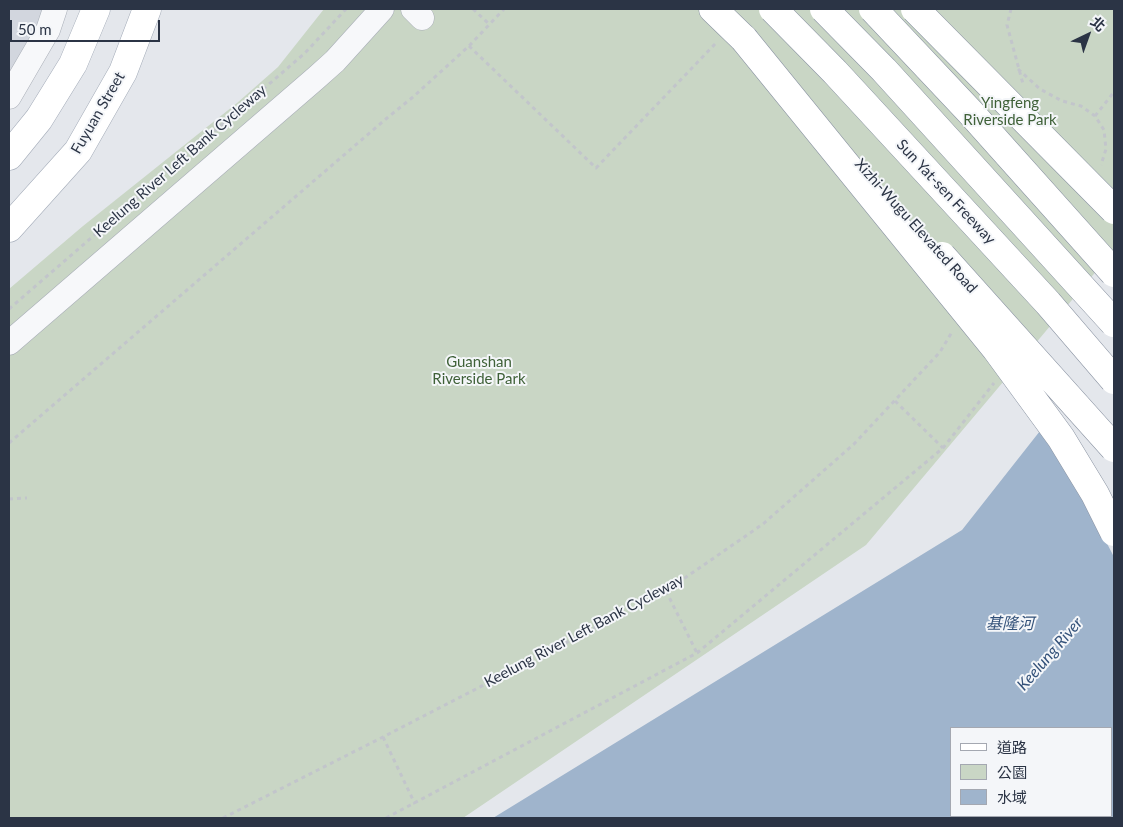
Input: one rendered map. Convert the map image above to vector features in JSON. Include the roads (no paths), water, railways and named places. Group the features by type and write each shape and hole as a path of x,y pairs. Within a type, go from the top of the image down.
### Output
{"main road":[{"path":"9,156 39,118 73,64 96,9"},
{"name":"Fuyuan Street","path":"9,228 78,151 123,72 147,9"},
{"name":"Xizhi-Wugu Elevated Road","path":"713,9 732,39 831,131 1114,448"},
{"name":"Sun Yat-sen Freeway","path":"773,9 835,72 1035,288 1114,380"},
{"path":"824,9 890,77 1114,323"},
{"path":"872,9 972,113 1114,273"},
{"path":"915,9 1114,210"},
{"path":"732,39 996,349 1061,438 1095,494 1114,532"}],"lane":[{"path":"9,97 48,30 55,9"},
{"path":"9,343 335,61 382,9"}],"water":[{"name":"基隆河","path":"1114,337 1114,818 493,818 962,530"}],"park label":[{"name":"Yingfeng Riverside Park","path":"1010,112"},
{"name":"Guanshan Riverside Park","path":"479,370"}],"water label":[{"name":"Keelung River","path":"1050,654"}]}
